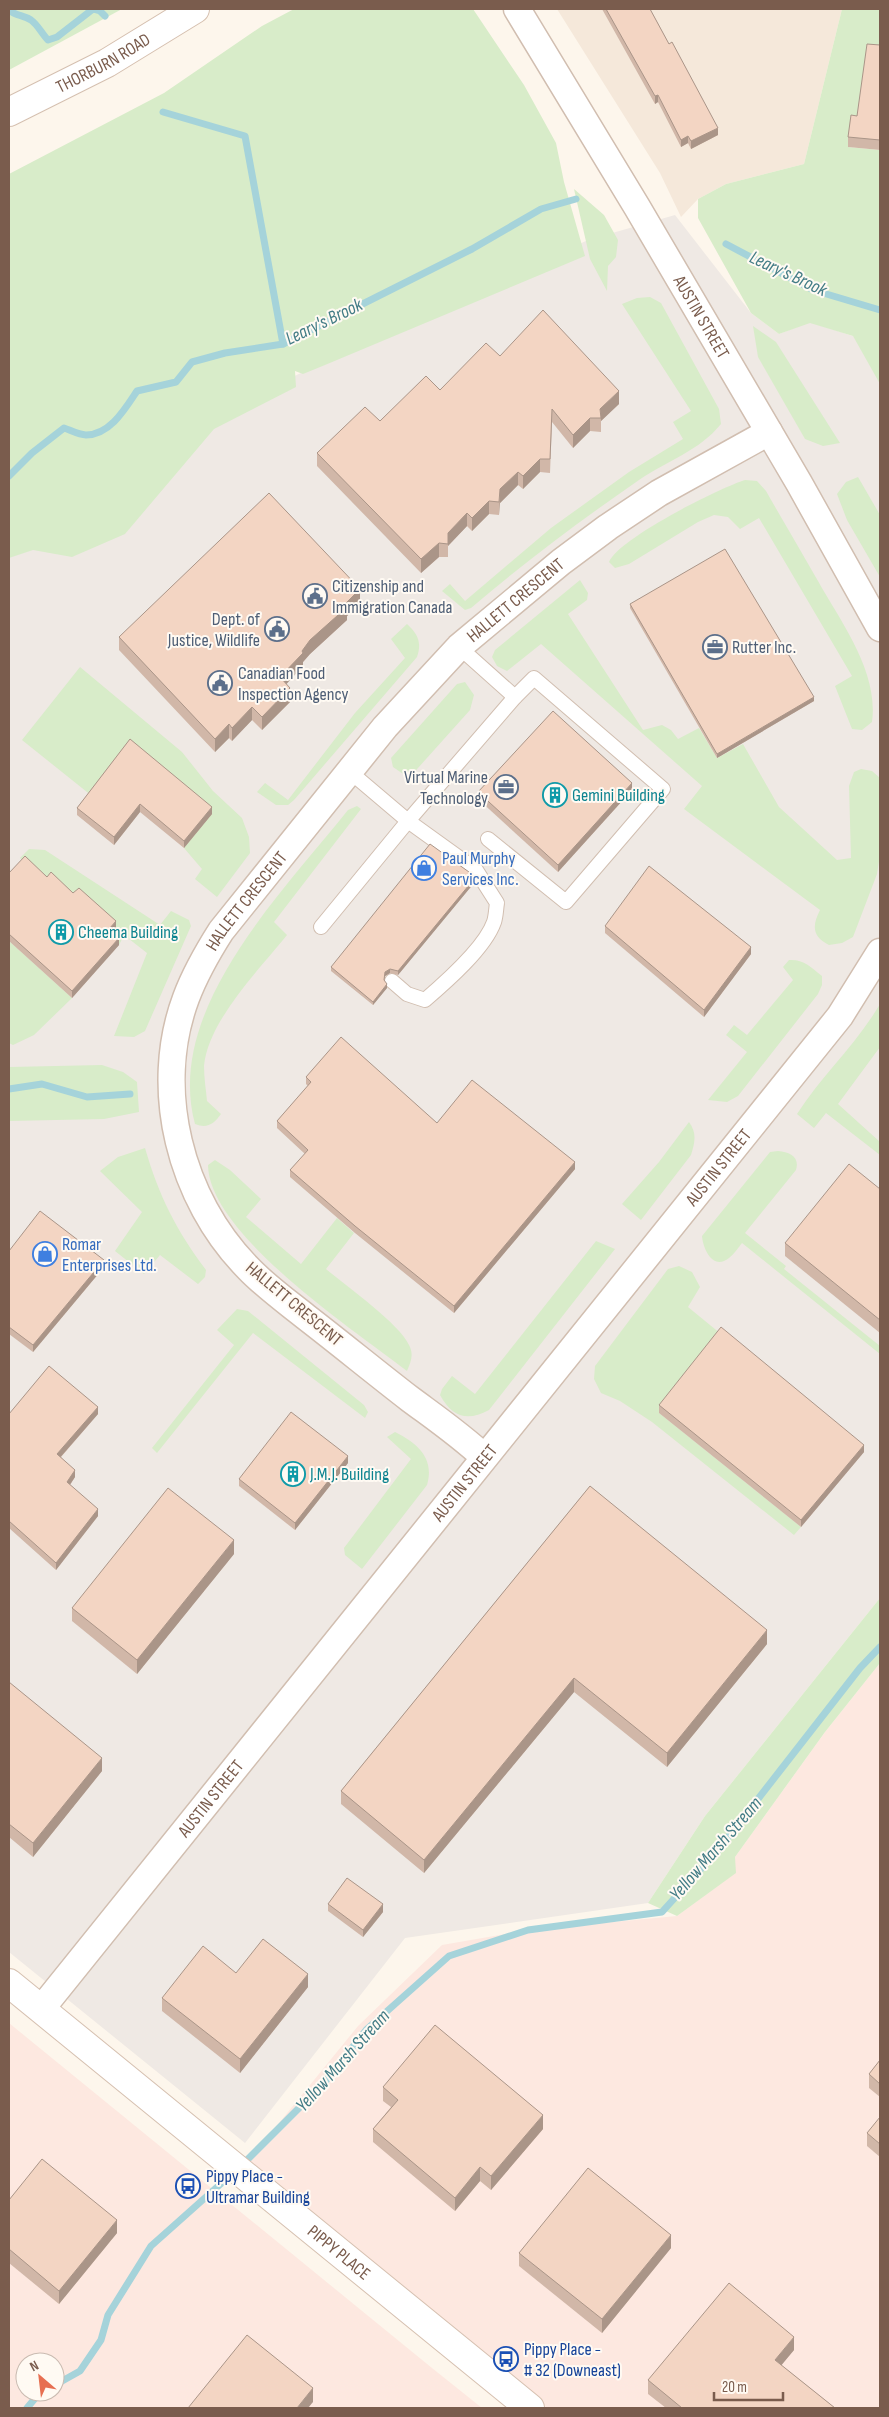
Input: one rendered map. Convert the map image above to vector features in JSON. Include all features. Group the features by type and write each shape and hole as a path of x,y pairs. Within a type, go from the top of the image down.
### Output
{"street":[{"name":"THORBURN ROAD","path":"9,112 107,62 195,9"},
{"name":"AUSTIN STREET","path":"517,9 637,207 769,432 880,628"},
{"name":"HALLETT CRESCENT","path":"484,1457 458,1433 402,1393 248,1268 227,1243 192,1182 180,1147 172,1111 172,1074 176,1040 185,1000 201,961 221,931 385,727 459,647 561,562 608,527 659,493 769,432"},
{"name":"AUSTIN STREET","path":"42,2008 840,1016 880,952"},
{"name":"PIPPY PLACE","path":"9,1982 530,2408"}],"lane":[{"path":"459,647 514,697"},
{"path":"321,927 514,697 534,678 663,789 566,902 488,839"},
{"path":"349,771 408,821 476,870 497,903 494,923 481,942 453,976 425,1000 407,994 392,982"}],"shaded area":[{"path":"557,9 842,9 804,164 726,184 698,199 681,217 660,173"},
{"path":"675,215 751,313 779,334 810,322 880,345 880,1598 705,1816 648,1903 405,1938 245,2143 9,1952 9,553 206,425 288,379 588,240"},
{"path":"880,1663 880,2408 547,2408 426,2310 249,2160 358,2026 442,1945 528,1930 677,1916 735,1873 735,1857 825,1732"},
{"path":"9,2023 432,2368 482,2408 9,2408"}],"green space":[{"path":"9,9 122,9 9,70"},
{"path":"294,9 473,9 524,85 556,143 564,182 585,256 303,374 295,371 296,387 214,429 125,534 72,557 33,550 9,558 9,174 164,93 262,26"},
{"path":"842,9 880,9 880,55 848,147 880,150 880,384 853,336 810,323 779,334 751,313 698,218 698,199 726,184 804,164"},
{"path":"574,189 604,215 618,240 616,257 608,266 607,291 590,259"},
{"path":"650,297 661,303 719,409 721,424 693,449 650,473 596,510 471,608 465,610 442,591 450,584 465,601 551,528 629,472 683,439 673,422 691,411 622,304 637,298"},
{"path":"753,326 776,342 840,443 823,446 805,439 758,357"},
{"path":"858,477 880,515 880,577 847,520 837,494 846,482"},
{"path":"745,480 757,481 766,491 856,648 870,685 873,703 872,722 862,730 852,729 835,686 852,676 759,518 740,529 728,517 714,515 698,522 629,564 615,568 609,562 616,552 649,528 693,503"},
{"path":"580,580 588,593 587,600 568,614 643,730 662,725 671,730 678,739 699,728 717,758 743,744 779,807 837,860 851,858 849,786 854,772 861,769 872,771 880,778 880,855 877,874 853,937 842,943 829,945 823,942 815,930 820,910 684,809 702,786 541,644 507,671 497,666 492,657 495,650"},
{"path":"407,624 414,631 418,639 417,657 294,800 288,805 276,805 257,792 265,783 288,800 355,713 405,658 391,639"},
{"path":"80,667 182,752 213,791 242,818 249,837 250,853 217,897 195,879 202,869 184,848 211,814 92,796 22,740"},
{"path":"465,682 474,695 470,710 409,778 393,767 391,758 457,684"},
{"path":"357,806 361,809 274,922 287,935 249,980 215,1031 208,1049 204,1075 207,1101 221,1114 210,1125 195,1124 190,1081 197,1038 213,996 235,955 263,915 348,810"},
{"path":"29,849 45,850 160,925 171,911 189,920 191,926 145,1031 134,1037 114,1036 147,953 124,935 119,945 47,884 20,858"},
{"path":"9,941 72,998 34,1035 13,1045 9,1043"},
{"path":"789,960 803,962 822,976 822,985 818,994 738,1096 727,1102 708,1100 747,1052 726,1035 734,1025 747,1035 793,980 783,967"},
{"path":"880,1004 880,1047 838,1104 880,1142 880,1155 826,1113 814,1128 797,1114 871,1019"},
{"path":"102,1065 123,1072 137,1082 139,1112 104,1119 9,1121 9,1067"},
{"path":"689,1122 694,1138 691,1155 641,1220 622,1204 659,1162"},
{"path":"145,1148 156,1182 177,1226 206,1270 205,1277 198,1284 160,1255 144,1274 115,1251 142,1212 100,1171 118,1157"},
{"path":"778,1151 793,1156 797,1162 796,1170 745,1233 786,1266 784,1269 880,1346 880,1354 742,1243 731,1256 718,1262 710,1257 704,1247 702,1236 770,1152"},
{"path":"215,1160 230,1170 261,1199 246,1217 301,1264 337,1218 354,1233 326,1269 384,1316 403,1336 409,1345 412,1355 407,1371 321,1306 257,1250 232,1221 215,1192 208,1165"},
{"path":"596,1241 615,1249 489,1410 474,1416 455,1413 440,1395 442,1389 452,1376 475,1394"},
{"path":"679,1266 692,1272 700,1287 688,1307 721,1334 659,1413 801,1527 794,1535 652,1422 620,1401 601,1393 594,1379 595,1366 668,1269"},
{"path":"237,1309 248,1311 364,1405 368,1412 365,1418 253,1333 157,1453 152,1448 234,1345 217,1330"},
{"path":"395,1432 417,1446 422,1452 428,1467 427,1485 362,1569 345,1555 344,1548 411,1459 387,1437"},
{"path":"880,1598 880,1663 825,1732 735,1857 736,1873 677,1916 648,1903 705,1816"}],"building":[{"path":"606,9 650,9 669,44 672,42 718,128 691,141 688,136 681,140 658,95 655,96"},
{"path":"867,44 880,45 880,140 848,137 851,115 857,116"},
{"path":"543,310 619,391 600,409 601,418 590,418 573,435 552,409 550,459 540,459 523,476 518,472 500,489 499,502 489,501 472,518 467,513 448,533 448,544 439,543 421,559 317,453 365,407 380,421 426,376 440,390 486,343 500,356"},
{"path":"269,493 360,589 344,605 347,607 310,640 302,651 303,653 280,677 290,688 262,717 252,707 232,728 229,724 215,739 119,637"},
{"path":"725,549 814,697 717,754 630,604"},
{"name":"Gemini Building","path":"553,711 632,783 558,865 478,792"},
{"path":"130,739 212,807 184,841 140,804 114,837 77,808"},
{"path":"430,844 469,872 474,879 398,971 390,969 385,972 384,980 387,984 373,1002 331,967"},
{"name":"Cheema Building","path":"25,856 47,877 51,872 73,893 79,888 116,921 109,929 119,938 72,991 9,934 9,873"},
{"path":"649,866 751,947 704,1010 605,926"},
{"path":"341,1037 437,1123 472,1080 575,1162 454,1306 355,1226 290,1170 308,1150 277,1121 311,1082 306,1077"},
{"path":"849,1164 880,1189 880,1320 785,1243"},
{"path":"40,1211 104,1260 33,1345 9,1327 9,1251"},
{"path":"721,1327 864,1445 801,1520 659,1405"},
{"path":"49,1366 98,1407 57,1454 75,1470 67,1482 98,1509 56,1563 9,1521 9,1414"},
{"name":"J.M.J. Building","path":"291,1412 348,1456 295,1523 239,1479"},
{"path":"590,1486 767,1630 667,1753 574,1678 424,1860 341,1791"},
{"path":"168,1488 234,1540 137,1660 72,1608"},
{"path":"9,1682 102,1758 33,1843 9,1824"},
{"path":"347,1878 383,1904 363,1930 328,1904"},
{"path":"263,1939 308,1974 240,2059 162,1998 203,1946 236,1973"},
{"path":"435,2025 543,2115 491,2176 480,2167 455,2198 373,2129 398,2100 383,2087"},
{"path":"880,2060 880,2084 869,2074"},
{"path":"880,2117 880,2144 867,2133"},
{"path":"42,2159 117,2220 59,2291 9,2249 9,2200"},
{"path":"588,2168 671,2235 602,2319 519,2253"},
{"path":"729,2283 794,2337 775,2360 835,2408 682,2408 648,2380"},
{"path":"247,2335 313,2388 297,2408 188,2408"}],"waterway":[{"path":"9,10 31,20 48,40 57,37 93,9 100,11 105,16"},
{"path":"163,112 245,136 283,344"},
{"name":"Leary's Brook","path":"9,476 32,453 64,428 86,435 102,431 116,420 137,391 176,382 192,362 225,353 283,344 472,249 541,209 576,199"},
{"name":"Leary's Brook","path":"726,244 813,290 880,310"},
{"path":"9,1089 42,1084 87,1097 130,1094"},
{"name":"Yellow Marsh Stream","path":"242,2165 324,2083 367,2029 449,1956 528,1930 662,1912 719,1849 860,1668 880,1647"},
{"name":"Yellow Marsh Stream","path":"65,2379 80,2371 101,2340 108,2315 151,2246 234,2172"},
{"name":"Yellow Marsh Stream","path":"27,2408 32,2402"}],"place":[{"name":"Citizenship and Immigration Canada","path":"315,596"},
{"name":"Dept. of Justice, Wildlife","path":"277,629"},
{"name":"Rutter Inc.","path":"715,647"},
{"name":"Canadian Food Inspection Agency","path":"220,683"},
{"name":"Virtual Marine Technology","path":"506,787"},
{"name":"Gemini Building","path":"555,795"},
{"name":"Paul Murphy Services Inc.","path":"424,868"},
{"name":"Cheema Building","path":"61,932"},
{"name":"Romar Enterprises Ltd.","path":"45,1254"},
{"name":"J.M.J. Building","path":"293,1474"},
{"name":"Pippy Place - Ultramar Building","path":"188,2186"},
{"name":"Pippy Place - # 32 (Downeast)","path":"506,2359"}]}
